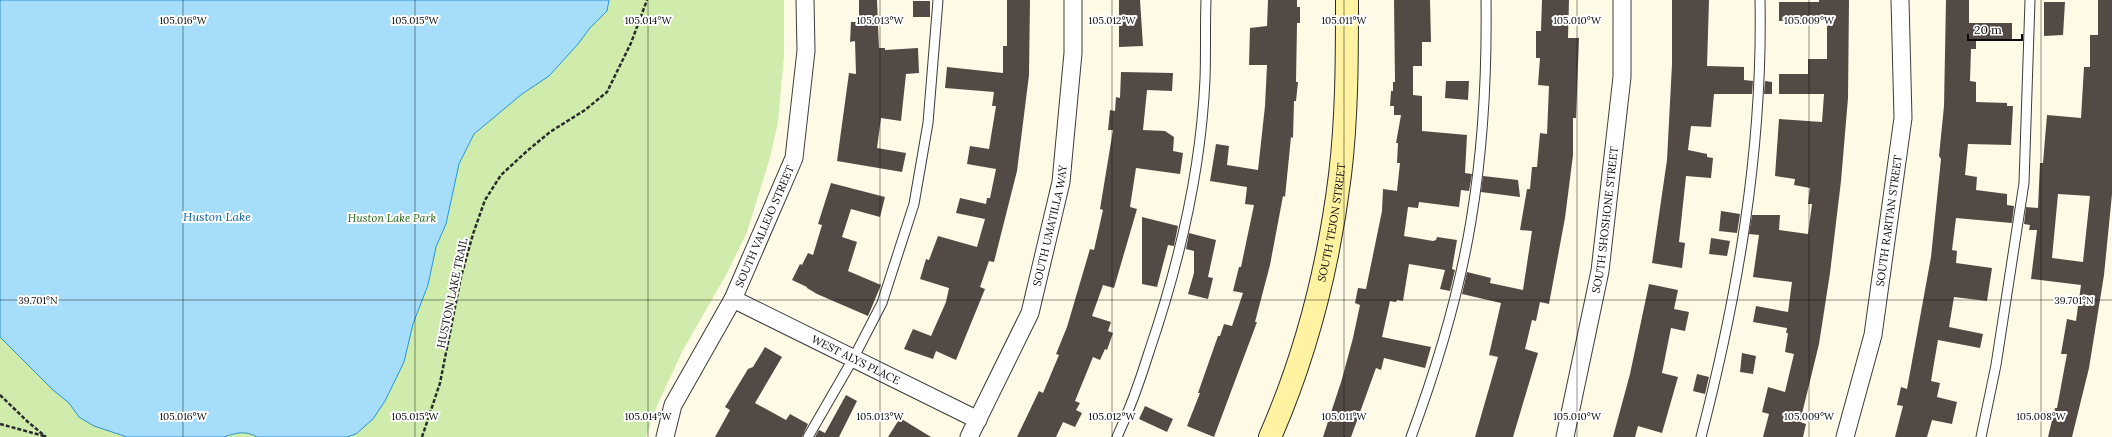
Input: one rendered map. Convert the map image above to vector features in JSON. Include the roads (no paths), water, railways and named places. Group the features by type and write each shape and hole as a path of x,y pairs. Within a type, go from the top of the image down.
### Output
{"street":[{"name":"SOUTH VALLEJO STREET","path":"665,437 673,405 733,299 794,158 806,51 806,0"},
{"name":"SOUTH UMATILLA WAY","path":"969,437 1030,313 1061,182 1073,53 1073,0"},
{"name":"SOUTH TEJON STREET","path":"1270,437 1303,345 1324,268 1331,235 1343,146 1347,66 1347,0"},
{"name":"SOUTH SHOSHONE STREET","path":"1565,437 1600,271 1622,77 1622,0"},
{"name":"SOUTH RARITAN STREET","path":"1845,437 1873,335 1902,118 1900,0"},
{"name":"WEST ALYS PLACE","path":"733,299 978,420"}],"lane":[{"path":"808,437 854,359 882,303 914,204 928,123 938,0"},
{"path":"1117,437 1129,412 1164,309 1179,252 1195,176 1205,79 1206,0"},
{"path":"1411,437 1437,361 1462,270 1472,220 1480,150 1486,56 1486,0"},
{"path":"1701,437 1716,382 1746,225 1759,89 1761,47 1760,0"},
{"path":"1981,437 1996,365 2024,183 2030,0"}],"water":[{"name":"Huston Lake","path":"0,0 609,0 607,11 590,28 578,44 549,76 522,94 474,134 459,164 446,224 436,247 428,285 413,324 404,362 385,401 373,419 356,434 347,437 257,437 248,433 237,433 224,437 127,437 94,426 79,417 69,403 53,390 0,337"}],"park label":[{"name":"Huston Lake Park","path":"392,218"}]}
